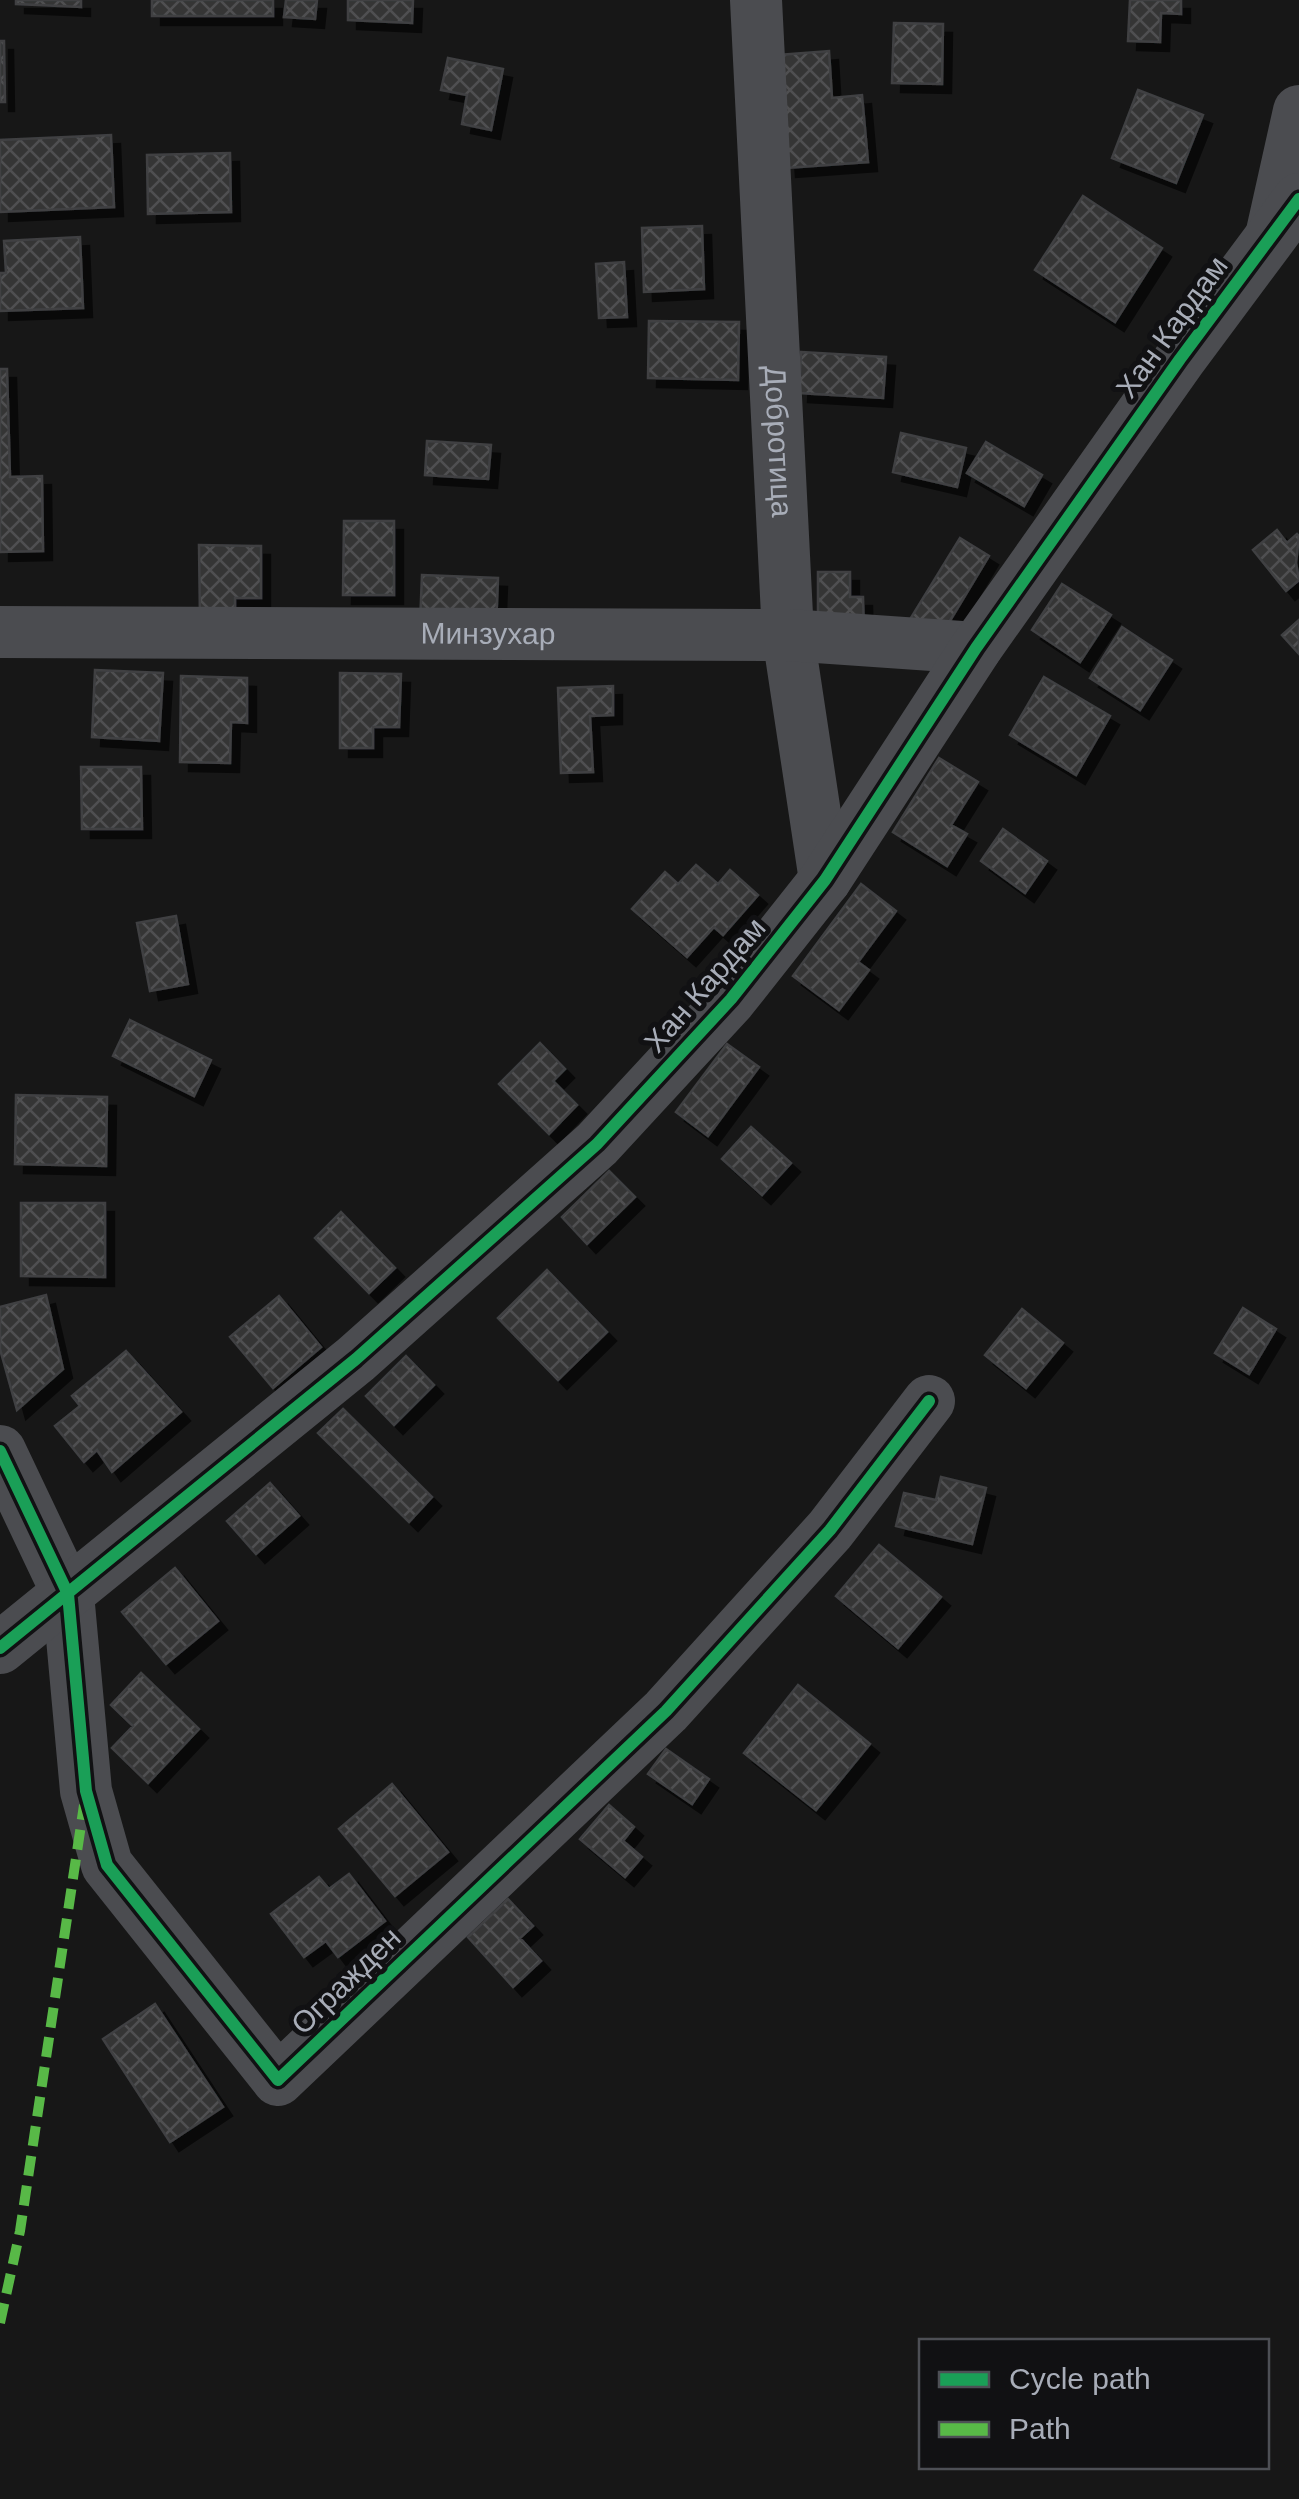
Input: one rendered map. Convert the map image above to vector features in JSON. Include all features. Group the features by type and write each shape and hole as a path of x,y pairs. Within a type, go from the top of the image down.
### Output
{"street":[{"name":"Добротица","path":"756,0 788,635 825,880"},
{"path":"1285,216 1299,111"},
{"name":"Хан Кардам","path":"11,1640 356,1358 597,1144 731,999 825,880 976,648 1285,216"},
{"name":"Минзухар","path":"0,632 788,635 976,648"},
{"name":"Огражден","path":"0,1451 68,1594 86,1791 107,1865 278,2080 666,1711 830,1530 930,1401"}],"building":[{"path":"16,0 81,0 81,7 16,4"},
{"path":"152,0 273,0 273,16 152,16"},
{"path":"286,0 317,0 315,19 284,17"},
{"path":"348,0 413,0 412,23 348,20"},
{"path":"1130,0 1181,0 1181,14 1161,13 1160,42 1128,41"},
{"path":"894,23 943,24 942,84 892,83"},
{"path":"0,41 4,41 5,102 0,102"},
{"path":"829,51 832,98 862,95 868,162 787,168 779,55"},
{"path":"448,58 503,69 491,130 462,124 467,95 441,90"},
{"path":"1138,90 1203,115 1176,183 1112,158"},
{"path":"111,135 114,207 0,212 0,140"},
{"path":"230,153 231,212 148,214 147,155"},
{"path":"1083,196 1162,248 1115,322 1035,270"},
{"path":"702,226 704,289 644,292 642,228"},
{"path":"80,237 83,308 0,311 0,273 6,273 4,241"},
{"path":"624,262 627,317 599,318 596,264"},
{"path":"649,321 739,322 738,380 648,378"},
{"path":"801,352 886,357 883,398 799,393"},
{"path":"0,369 7,369 10,477 42,476 43,551 0,552"},
{"path":"901,433 966,448 957,487 893,472"},
{"path":"427,441 491,445 488,479 425,475"},
{"path":"986,442 1042,475 1024,506 967,473"},
{"path":"344,521 394,521 394,595 343,595"},
{"path":"1277,530 1287,543 1299,536 1299,580 1286,591 1253,550"},
{"path":"960,538 989,556 939,639 909,621"},
{"path":"199,545 261,546 261,598 235,598 235,619 200,619"},
{"path":"818,572 850,572 850,597 863,597 864,633 818,634"},
{"path":"422,575 498,578 496,627 420,624"},
{"path":"1062,584 1111,615 1080,662 1032,630"},
{"path":"1299,620 1299,654 1282,635"},
{"path":"1122,627 1172,660 1140,710 1090,678"},
{"path":"95,670 163,673 159,741 92,737"},
{"path":"340,673 401,674 399,727 373,727 373,748 340,748"},
{"path":"181,676 247,678 247,723 231,722 230,763 180,762"},
{"path":"1044,677 1110,716 1076,775 1010,735"},
{"path":"613,686 613,715 590,716 593,772 561,773 558,688"},
{"path":"939,758 978,782 951,825 967,834 947,866 893,832"},
{"path":"81,767 141,767 142,829 82,829"},
{"path":"1003,829 1047,861 1025,893 981,861"},
{"path":"696,865 718,884 730,870 758,895 723,935 714,927 687,957 632,909 665,872 678,884"},
{"path":"861,884 896,911 858,962 869,970 839,1010 793,976"},
{"path":"176,916 188,984 150,991 137,923"},
{"path":"130,1020 211,1060 194,1096 113,1056"},
{"path":"540,1043 565,1069 553,1081 577,1105 549,1134 499,1084"},
{"path":"727,1044 759,1067 708,1136 676,1112"},
{"path":"16,1095 107,1097 106,1166 15,1164"},
{"path":"751,1127 791,1163 762,1195 722,1159"},
{"path":"609,1171 635,1197 587,1244 562,1217"},
{"path":"21,1203 105,1203 105,1277 21,1276"},
{"path":"341,1212 395,1268 369,1293 315,1238"},
{"path":"547,1270 607,1332 558,1380 498,1318"},
{"path":"46,1295 63,1369 17,1410 0,1349 0,1307"},
{"path":"279,1296 321,1347 273,1388 230,1337"},
{"path":"1243,1308 1276,1329 1249,1374 1215,1353"},
{"path":"1022,1309 1063,1343 1026,1388 985,1355"},
{"path":"126,1351 181,1412 112,1472 97,1450 84,1462 55,1426 80,1406 72,1396"},
{"path":"406,1356 434,1385 394,1425 366,1396"},
{"path":"343,1409 432,1497 409,1522 318,1433"},
{"path":"941,1477 986,1488 972,1544 896,1526 904,1493 936,1500"},
{"path":"270,1483 299,1516 256,1554 227,1521"},
{"path":"879,1545 941,1597 898,1648 836,1596"},
{"path":"175,1568 218,1621 166,1664 122,1612"},
{"path":"141,1673 199,1729 148,1783 112,1748 133,1726 111,1705"},
{"path":"798,1685 870,1744 816,1810 744,1753"},
{"path":"666,1749 709,1779 692,1804 648,1774"},
{"path":"392,1784 448,1852 395,1896 339,1829"},
{"path":"609,1805 634,1827 623,1841 642,1857 625,1877 580,1839"},
{"path":"349,1874 385,1921 338,1957 326,1941 304,1957 271,1914 319,1877 329,1889"},
{"path":"508,1899 533,1926 520,1938 541,1961 513,1987 468,1937"},
{"path":"155,2004 223,2107 170,2142 103,2039"}],"marked path":[{"path":"0,2323 20,2231 84,1805"}],"cycle path":[{"path":"0,1648 356,1359 597,1144 731,999 825,880 976,648 1180,359 1299,199"},
{"path":"0,1451 68,1594 86,1791 107,1865 278,2080 666,1711 830,1530 929,1401"}]}
